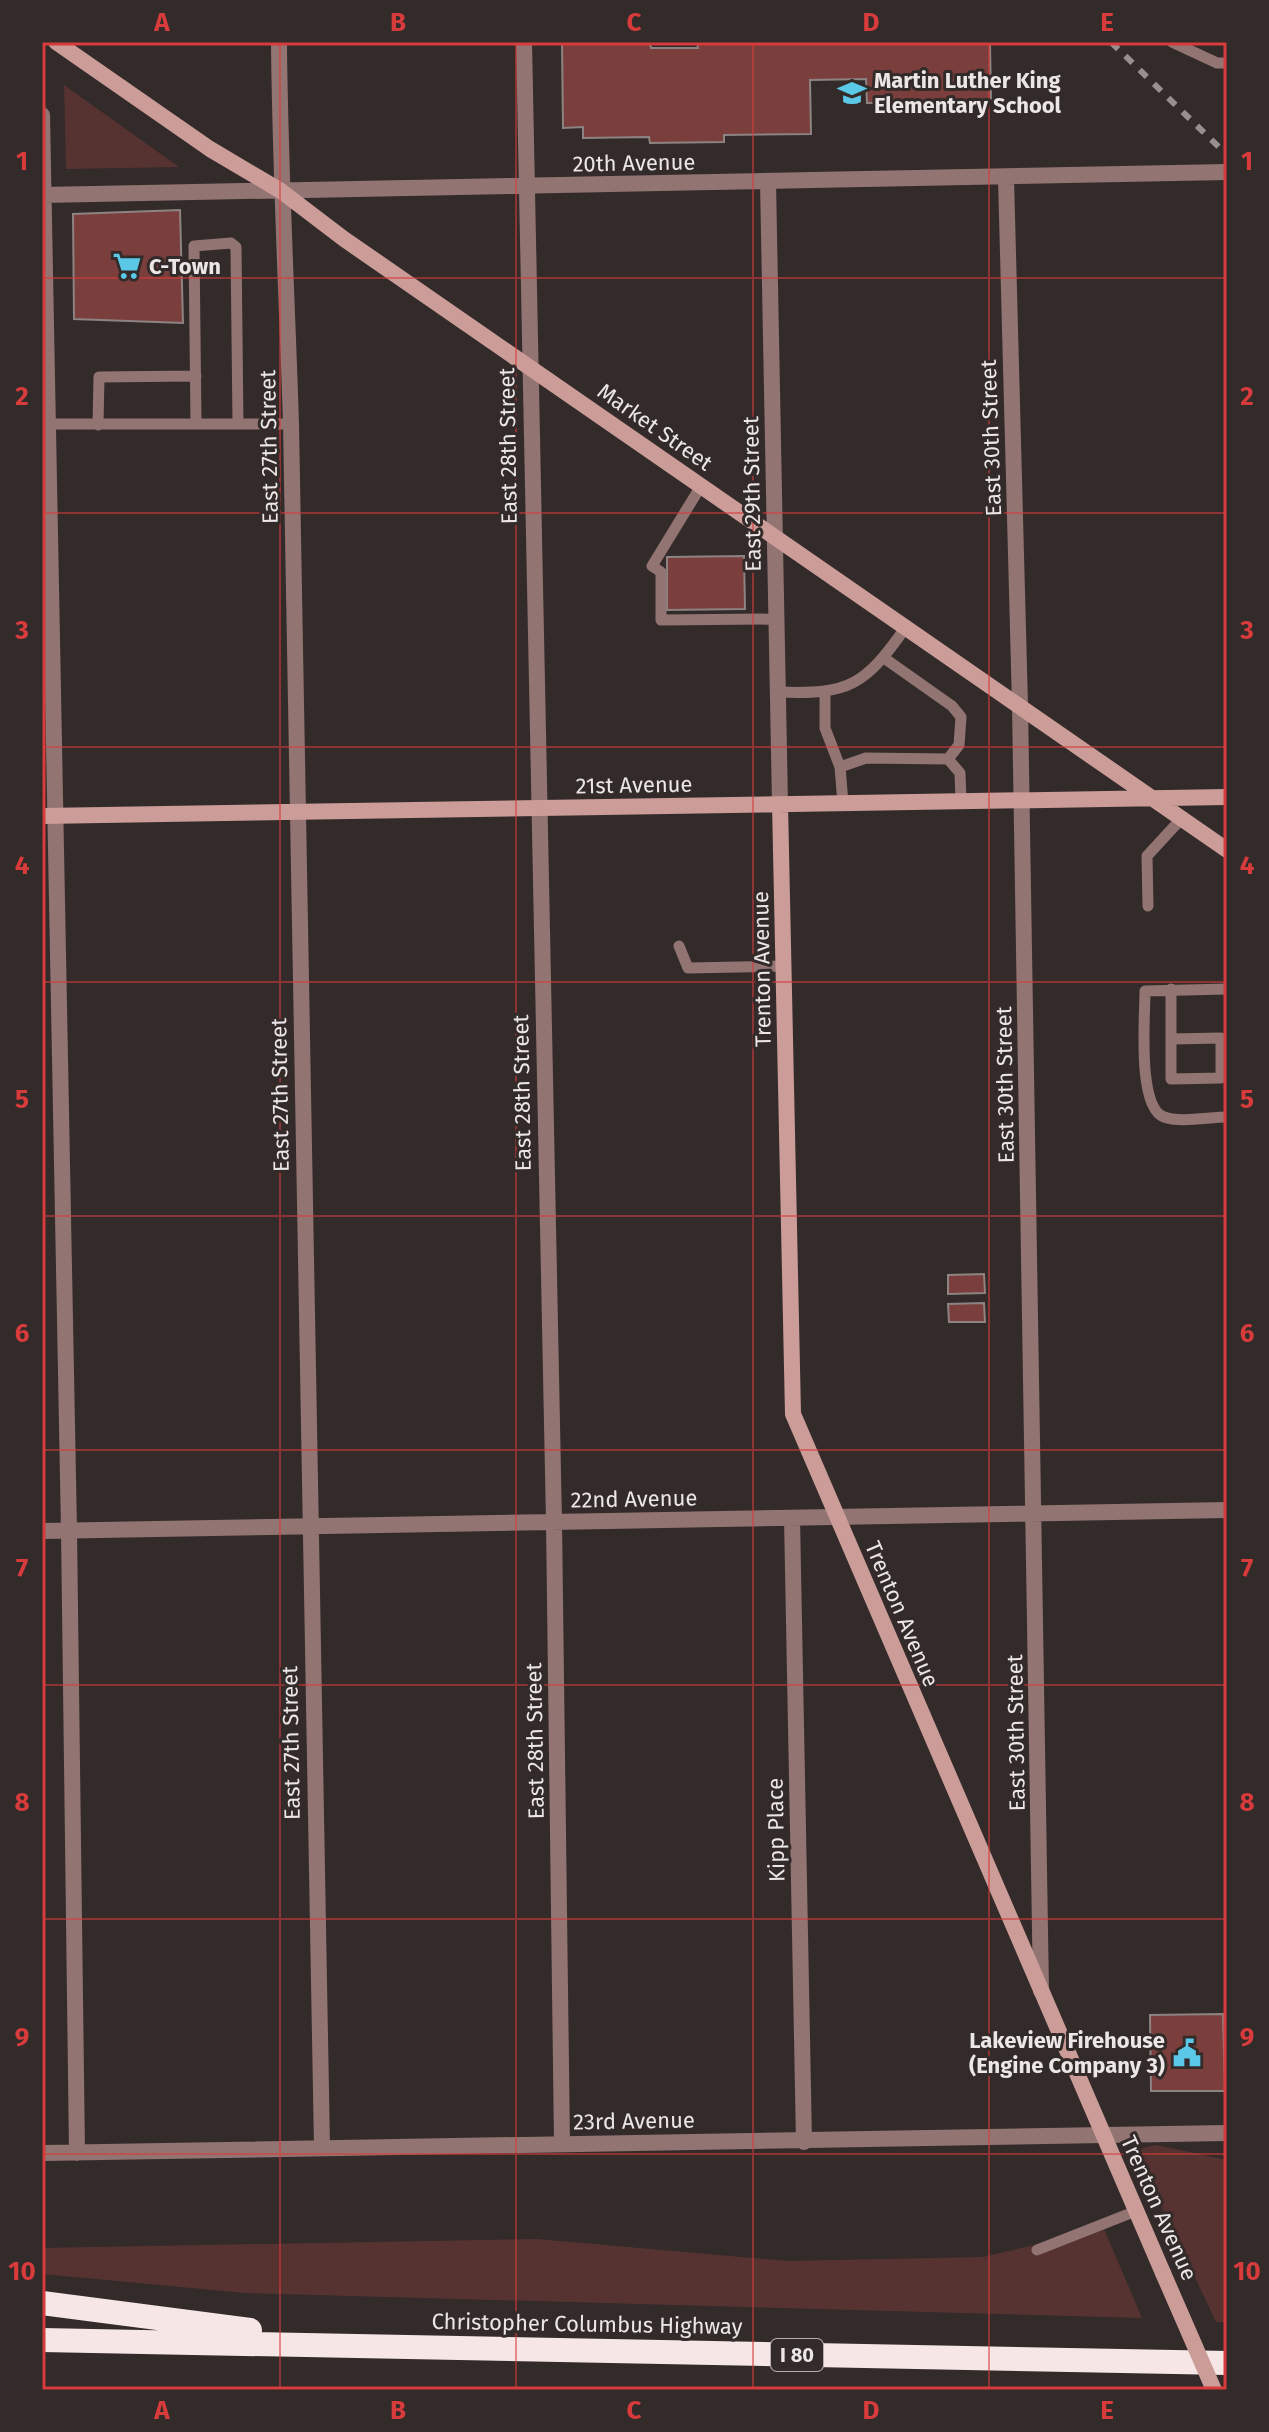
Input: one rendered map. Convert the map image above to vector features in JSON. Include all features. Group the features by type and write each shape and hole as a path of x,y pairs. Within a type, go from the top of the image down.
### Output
{"highway":[{"path":"42,2303 367,2346"},
{"name":"Christopher Columbus Highway","path":"42,2340 1227,2363"}],"street":[{"name":"Market Street","path":"56,42 210,149 281,191 344,239 1227,850"},
{"name":"East 27th Street","path":"279,42 281,191 288,254 308,1526 322,2148"},
{"name":"East 28th Street","path":"524,42 528,365 554,1522 562,2144"},
{"path":"42,115 48,424 49,816 69,1530 77,2153"},
{"name":"20th Avenue","path":"43,195 1227,172"},
{"name":"East 30th Street","path":"1006,178 1020,705 1041,1992"},
{"name":"East 29th Street","path":"768,182 780,804"},
{"name":"21st Avenue","path":"49,816 1227,797"},
{"name":"Trenton Avenue","path":"780,804 793,1414 1214,2390"},
{"name":"22nd Avenue","path":"42,1531 1227,1510"},
{"name":"Kipp Place","path":"792,1518 804,2142"},
{"name":"23rd Avenue","path":"42,2153 1227,2133"}],"lane":[{"path":"1172,42 1217,63 1227,63"},
{"path":"196,424 194,246 233,243 238,424"},
{"path":"98,425 99,377 196,376"},
{"path":"48,424 291,424"},
{"path":"701,486 652,566 661,572 661,620 777,619"},
{"path":"778,692 825,694 866,678 906,627"},
{"path":"884,658 952,706 961,717 959,745 948,759"},
{"path":"825,694 825,728 840,767 843,803"},
{"path":"840,767 866,758 948,759 960,773 961,801"},
{"path":"1148,906 1147,856 1182,818"},
{"path":"679,946 688,968 783,966"},
{"path":"1171,989 1171,1039 1171,1079 1221,1078 1224,1056 1221,1038 1171,1039"},
{"path":"1227,989 1145,991 1148,1100 1165,1118 1227,1117"},
{"path":"1037,2250 1136,2211"}],"shaded area":[{"path":"64,85 179,167 66,169"},
{"path":"1156,2145 1227,2160 1227,2322 1216,2322 1135,2150"},
{"path":"1104,2229 1142,2318 245,2293 42,2274 42,2248 537,2239 788,2261 983,2257"}],"building":[{"name":"Martin Luther King Elementary School","path":"562,42 650,42 651,48 698,48 697,42 990,42 991,101 867,103 866,79 810,80 811,134 724,135 724,142 650,143 649,137 583,138 583,127 563,128"},
{"name":"C-Town","path":"180,210 183,323 74,319 73,214"},
{"path":"744,556 745,609 667,610 667,557"},
{"path":"984,1274 985,1293 948,1294 948,1275"},
{"path":"984,1303 985,1322 949,1322 948,1304"},
{"name":"Lakeview Firehouse (Engine Company 3)","path":"1223,2014 1225,2091 1151,2091 1150,2015"}],"railway":[{"path":"1111,42 1227,155"}],"place":[{"name":"Martin Luther King Elementary School","path":"852,93"},
{"name":"C-Town","path":"127,266"},
{"name":"Lakeview Firehouse (Engine Company 3)","path":"1187,2053"}]}
